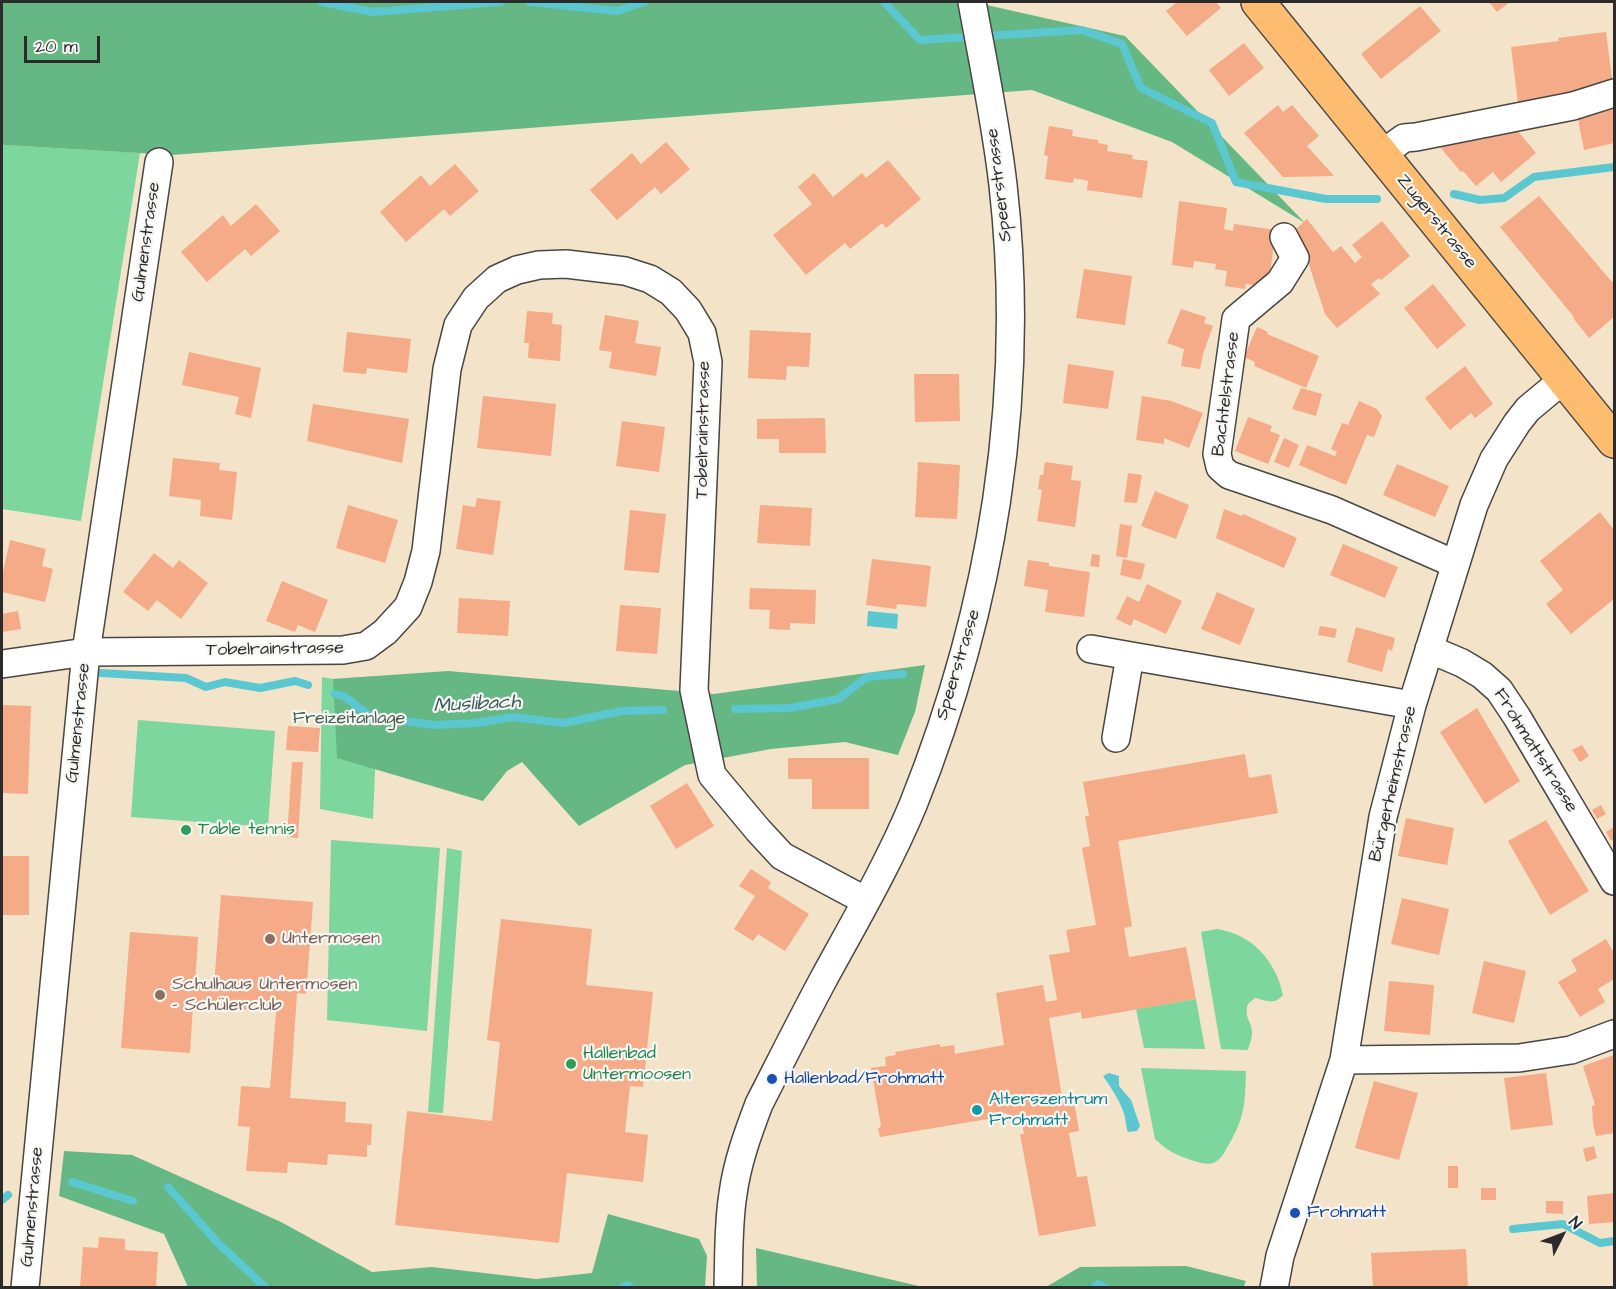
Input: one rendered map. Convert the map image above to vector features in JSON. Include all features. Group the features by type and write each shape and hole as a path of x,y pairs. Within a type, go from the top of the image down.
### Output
{"main road":[{"name":"Zugerstrasse","path":"1258,2 1614,441"}],"street":[{"name":"Speerstrasse","path":"728,1287 732,1195 743,1149 759,1104 866,901 912,806 954,688 984,577 1001,472 1008,398 1009,263 1003,184 972,2"},
{"path":"1382,154 1404,138 1573,106 1614,93"},
{"name":"Gulmenstrasse","path":"26,1287 86,652 159,162"},
{"name":"Bachtelstrasse","path":"1284,237 1295,258 1280,282 1236,319 1217,454 1220,467 1229,475 1332,510 1455,564"},
{"name":"Tobelrainstrasse","path":"2,664 86,652 343,650 366,646 385,632 408,607 418,582 426,551 447,369 458,325 476,298 497,279 517,270 539,265 595,266 625,271 650,279 671,292 688,310 702,333 708,362 694,690 712,775 782,856 866,901"},
{"name":"Bürgerheimstrasse","path":"1274,1287 1280,1256 1344,1060 1383,817 1412,705 1455,564 1474,505 1494,459 1528,409 1563,380"},
{"path":"1091,649 1412,705"},
{"name":"Frohmattstrasse","path":"1429,649 1462,663 1482,675 1499,690 1614,881"},
{"path":"1116,738 1130,656"},
{"path":"1344,1060 1519,1058 1571,1050 1614,1034"}],"green space":[{"path":"2,2 973,2 1125,36 1305,223 1172,142 1032,90 172,155 4,145 2,141"},
{"path":"2,141 5,145 140,153 81,521 2,509"},
{"path":"925,665 915,712 898,755 845,742 771,749 685,765 579,826 522,762 507,771 483,801 337,758 333,679 448,671 714,694"},
{"name":"Freizeitanlage","path":"379,676 373,819 320,809 322,677 333,679"},
{"path":"138,720 275,731 268,827 131,817"},
{"path":"331,840 440,848 427,1031 327,1020"},
{"path":"447,848 462,851 443,1113 428,1112"},
{"path":"1217,929 1230,932 1251,943 1268,960 1280,983 1283,995 1280,998 1266,1001 1255,998 1248,1004 1247,1016 1252,1038 1248,1050 1221,1049 1201,932"},
{"path":"1196,999 1205,1049 1144,1048 1136,1009"},
{"path":"1141,1068 1246,1071 1241,1118 1234,1136 1218,1160 1207,1164 1191,1160 1172,1152 1155,1139"},
{"path":"64,1151 132,1155 281,1222 372,1272 432,1267 536,1279 592,1273 608,1214 699,1239 707,1256 705,1287 188,1287 164,1234 59,1196"},
{"path":"756,1248 923,1287 757,1287"},
{"path":"1186,1266 1246,1281 1243,1288 1046,1287 1080,1267"}],"water":[{"path":"868,611 898,614 897,629 867,626"},
{"path":"1109,1073 1119,1076 1119,1086 1131,1100 1140,1126 1137,1131 1128,1132 1121,1107 1103,1076"}],"building":[{"path":"1177,2 1216,2 1221,8 1187,36 1166,11"},
{"path":"1489,2 1510,2 1497,12"},
{"path":"1420,6 1441,31 1381,79 1361,54"},
{"path":"1606,32 1613,87 1566,93 1567,97 1518,103 1511,47"},
{"path":"1244,43 1264,68 1229,96 1209,70"},
{"path":"1614,100 1614,143 1584,150 1577,114"},
{"path":"1278,105 1283,112 1292,105 1319,136 1307,146 1334,176 1283,177 1244,133"},
{"path":"1512,124 1536,153 1501,182 1493,172 1476,186 1439,146"},
{"path":"1049,126 1073,130 1072,136 1098,140 1098,143 1108,145 1107,151 1133,155 1132,159 1148,161 1142,198 1087,190 1088,181 1074,178 1073,183 1045,179 1048,156 1044,155"},
{"path":"666,142 690,169 661,194 655,187 617,220 590,190 632,153 641,164"},
{"path":"888,160 921,199 886,228 882,223 850,249 845,243 806,275 773,235 812,204 798,187 814,173 833,197 862,173 866,178"},
{"path":"455,164 479,191 450,216 444,209 406,242 380,212 421,175 430,186"},
{"path":"1539,196 1612,282 1614,279 1614,317 1589,338 1500,227"},
{"path":"1179,201 1227,208 1224,229 1233,231 1234,224 1276,230 1268,287 1246,284 1245,289 1225,286 1227,271 1215,269 1216,264 1194,261 1193,268 1172,265"},
{"path":"256,204 280,231 251,256 245,249 207,282 181,252 223,215 231,226"},
{"path":"1307,219 1333,252 1341,246 1355,263 1362,257 1352,245 1382,221 1410,256 1381,280 1379,278 1371,284 1380,294 1337,328 1325,314 1297,228"},
{"path":"1084,269 1132,276 1125,325 1076,318"},
{"path":"1433,284 1466,325 1437,349 1404,308"},
{"path":"1181,309 1206,317 1204,323 1213,326 1200,369 1181,366 1184,349 1167,343"},
{"path":"527,311 553,313 552,324 562,325 560,361 528,358 529,343 524,343"},
{"path":"605,315 639,321 635,343 661,347 656,376 609,368 612,352 599,350"},
{"path":"1257,327 1268,332 1267,334 1319,356 1306,388 1254,366 1255,362 1244,357"},
{"path":"750,330 811,333 809,367 787,366 786,380 748,378"},
{"path":"347,332 411,339 407,373 367,368 366,374 343,372"},
{"path":"189,352 261,368 251,418 235,414 239,397 182,385"},
{"path":"1068,364 1114,371 1108,409 1063,403"},
{"path":"1465,366 1493,404 1475,418 1471,413 1450,430 1425,398"},
{"path":"914,374 959,374 960,421 915,422"},
{"path":"1301,388 1322,394 1316,416 1292,409"},
{"path":"483,396 556,404 551,456 477,448"},
{"path":"1142,396 1171,401 1203,413 1189,448 1164,438 1164,444 1136,440"},
{"path":"1359,401 1377,409 1382,416 1374,437 1367,435 1346,485 1299,465 1307,445 1335,456 1337,452 1331,449 1342,423 1348,425"},
{"path":"313,404 409,419 402,463 307,441"},
{"path":"1248,417 1272,426 1270,431 1280,435 1268,464 1235,451"},
{"path":"825,418 826,453 779,453 779,439 757,439 757,419"},
{"path":"622,421 665,427 659,472 616,466"},
{"path":"1284,438 1299,445 1289,468 1274,462"},
{"path":"173,458 220,463 219,470 237,472 232,520 200,516 201,500 169,496"},
{"path":"918,462 960,465 957,519 915,517"},
{"path":"1045,462 1073,466 1071,480 1081,481 1075,527 1037,521 1042,490 1038,489"},
{"path":"1397,464 1449,486 1435,517 1383,495"},
{"path":"1128,473 1142,475 1137,503 1124,502"},
{"path":"1155,491 1189,505 1176,539 1141,526"},
{"path":"477,498 501,501 493,555 456,549 463,505 475,507"},
{"path":"348,505 398,520 385,563 336,548"},
{"path":"760,505 812,508 810,546 757,543"},
{"path":"1224,509 1242,516 1243,514 1297,538 1284,568 1216,538"},
{"path":"630,510 666,514 659,573 624,570"},
{"path":"1600,512 1614,530 1614,599 1571,634 1546,604 1563,590 1540,561"},
{"path":"1120,524 1132,526 1127,558 1116,556"},
{"path":"10,540 46,549 42,566 53,569 45,602 2,592 2,576"},
{"path":"1343,544 1398,567 1385,598 1330,575"},
{"path":"154,553 173,568 179,560 208,583 181,619 157,600 148,611 123,592"},
{"path":"1092,554 1100,555 1099,567 1090,566"},
{"path":"872,559 931,566 926,607 897,604 896,609 866,605"},
{"path":"1123,559 1145,564 1141,580 1120,575"},
{"path":"1028,560 1049,563 1049,566 1090,572 1084,617 1045,612 1048,590 1024,586"},
{"path":"282,581 328,600 315,632 298,625 295,632 266,621"},
{"path":"1147,584 1182,601 1166,634 1134,619 1131,626 1116,619 1127,596 1139,602"},
{"path":"750,588 816,590 815,624 790,623 790,630 769,629 770,610 749,609"},
{"path":"1217,592 1255,609 1240,645 1201,629"},
{"path":"459,598 510,601 508,636 457,633"},
{"path":"620,605 661,608 657,654 616,651"},
{"path":"18,611 21,629 2,632 2,614"},
{"path":"1320,626 1337,629 1335,638 1318,635"},
{"path":"1356,627 1395,638 1392,651 1388,649 1382,672 1347,662"},
{"path":"2,705 31,706 28,794 2,793"},
{"path":"1477,708 1520,781 1485,804 1440,732"},
{"path":"288,726 320,728 318,752 286,750"},
{"path":"1582,745 1589,756 1580,762 1572,750"},
{"path":"1245,754 1249,778 1271,774 1278,813 1118,841 1132,926 1124,928 1129,957 1186,947 1196,999 1082,1019 1081,1012 1049,1018 1062,1097 1075,1107 1079,1131 1069,1133 1077,1177 1087,1176 1096,1226 1039,1236 1020,1134 1024,1134 1022,1124 1006,1113 999,1115 1000,1117 880,1137 878,1129 881,1126 871,1068 886,1066 885,1057 896,1055 895,1052 940,1044 940,1047 954,1045 955,1054 1004,1045 996,993 1043,985 1046,1002 1057,1000 1049,955 1070,952 1066,930 1096,925 1082,848 1090,846 1085,816 1089,816 1083,782"},
{"path":"788,758 869,758 869,809 812,809 812,779 788,779"},
{"path":"292,762 303,762 298,838 287,837"},
{"path":"687,783 714,826 676,849 650,806"},
{"path":"1601,805 1606,814 1597,819 1592,810"},
{"path":"1406,818 1454,828 1447,865 1398,856"},
{"path":"1546,820 1589,891 1550,915 1508,841"},
{"path":"1614,827 1614,839 1611,841 1606,832"},
{"path":"2,856 29,856 29,915 2,915"},
{"path":"751,869 771,882 768,888 809,914 785,951 758,934 753,941 734,929 755,896 739,886"},
{"path":"221,895 313,902 306,994 297,993 290,1098 346,1102 345,1122 372,1124 371,1145 367,1145 367,1157 328,1154 327,1165 288,1162 287,1173 246,1171 250,1127 238,1126 241,1086 270,1088 276,1012 193,1005 190,1053 121,1048 130,932 198,937 195,985 214,986"},
{"path":"1402,898 1449,909 1439,955 1391,944"},
{"name":"Hallenbad Untermoosen","path":"501,919 592,929 586,985 653,992 643,1087 630,1086 625,1132 648,1135 643,1182 567,1173 559,1243 395,1225 407,1111 492,1121 500,1042 487,1040"},
{"path":"1606,939 1614,953 1614,979 1598,989 1605,1002 1580,1017 1558,982 1577,971 1571,960"},
{"path":"1484,961 1526,971 1514,1023 1472,1013"},
{"path":"1389,981 1434,985 1430,1035 1384,1031"},
{"path":"1614,1055 1614,1133 1596,1136 1592,1106 1595,1105 1583,1066"},
{"path":"1546,1073 1553,1125 1511,1130 1504,1078"},
{"path":"1374,1081 1418,1093 1399,1160 1355,1148"},
{"path":"1594,1146 1597,1158 1586,1162 1583,1149"},
{"path":"1448,1166 1458,1166 1458,1188 1448,1188"},
{"path":"1481,1188 1496,1188 1496,1200 1481,1200"},
{"path":"1614,1193 1614,1222 1589,1224 1587,1196"},
{"path":"1546,1201 1563,1201 1563,1214 1546,1213"},
{"path":"99,1237 125,1239 125,1250 158,1252 156,1287 80,1287 83,1247 98,1248"},
{"path":"1466,1249 1468,1287 1373,1287 1371,1253"}],"waterway":[{"path":"321,2 373,12 500,2"},
{"path":"530,2 617,11 644,2"},
{"path":"884,2 920,40 1082,30 1122,44 1141,88 1212,123 1236,182 1326,199 1377,199"},
{"path":"1454,194 1480,200 1504,198 1534,177 1614,167"},
{"name":"Muslibach","path":"101,673 186,678 206,687 225,682 260,688 295,681 308,685"},
{"name":"Muslibach","path":"735,709 790,708 838,699 867,677 903,674"},
{"name":"Muslibach","path":"335,694 345,697 370,716 433,725 476,723 513,717 564,723 622,711 663,710"},
{"path":"72,1182 133,1201"},
{"path":"168,1187 218,1243 266,1288"},
{"path":"2,1200 8,1195"},
{"path":"1513,1229 1563,1224 1600,1243 1614,1241"},
{"path":"1094,1288 1098,1284 1106,1288"},
{"path":"622,1288 627,1285 631,1288"}],"place":[{"name":"Table tennis","path":"186,830"},
{"name":"Untermosen","path":"270,939"},
{"name":"Schulhaus Untermosen - Schülerclub","path":"160,995"},
{"name":"Hallenbad Untermoosen","path":"571,1064"},
{"name":"Hallenbad/Frohmatt","path":"772,1079"},
{"name":"Alterszentrum Frohmatt","path":"977,1110"},
{"name":"Frohmatt","path":"1295,1213"}]}
